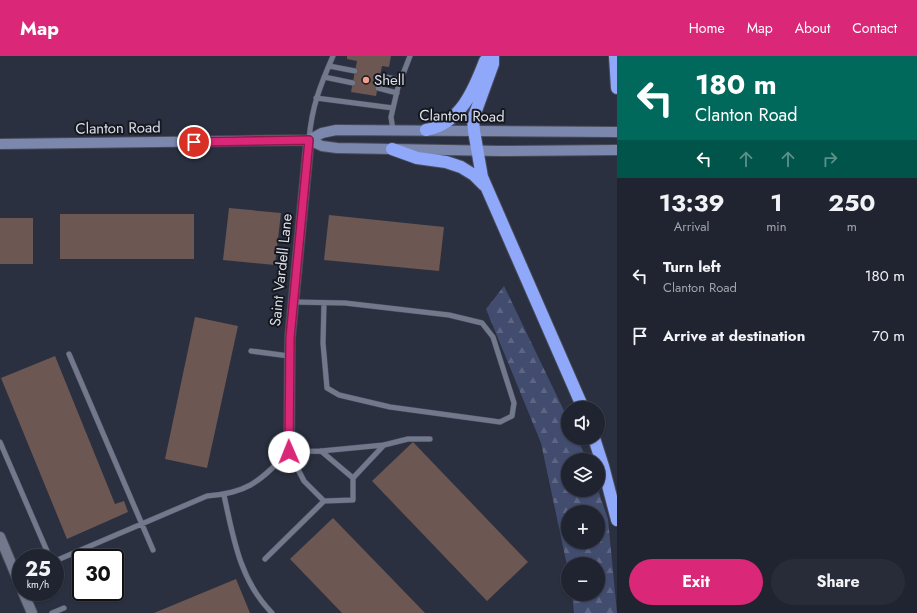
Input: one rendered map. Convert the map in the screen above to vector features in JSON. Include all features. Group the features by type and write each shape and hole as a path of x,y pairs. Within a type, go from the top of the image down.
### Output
{"highway":[{"path":"426,130 443,125 458,112 472,91 485,61 490,56"},
{"path":"493,56 492,64 473,121 482,177 580,401"},
{"path":"615,56 617,88"},
{"path":"392,149 417,158 446,162 461,167 478,179 487,191"},
{"path":"596,445 604,466 617,520"}],"main road":[{"name":"Clanton Road","path":"309,140 322,133 336,130 617,132"},
{"name":"Clanton Road","path":"0,144 309,140 322,146 332,148 617,150"}],"street":[{"name":"Saint Vardell Lane","path":"289,452 289,356 309,140"},
{"path":"0,537 12,562"},
{"path":"27,601 32,613"}],"lane":[{"path":"309,140 311,118 316,98 333,56"},
{"path":"393,130 391,117 393,108 410,56"},
{"path":"329,66 355,71"},
{"path":"380,76 401,80"},
{"path":"324,77 353,84"},
{"path":"378,88 397,93"},
{"path":"316,98 393,108"},
{"path":"293,302 345,303 449,315 482,324 493,337 514,403 512,416 500,422 390,407 339,395 327,388 323,343 324,303"},
{"path":"251,352 289,356"},
{"path":"69,354 153,550"},
{"path":"64,556 207,496 224,495 241,490 255,482 289,452 322,451 384,445 408,439 430,439"},
{"path":"0,442 46,549"},
{"path":"265,559 324,501 353,500 353,478 384,445"},
{"path":"322,451 353,478"},
{"path":"289,452 304,481 324,501"},
{"path":"224,495 234,543 246,576 255,592 272,613"},
{"path":"52,613 64,608"}],"green space":[{"path":"504,286 561,404 561,445 580,445 584,453 561,453 561,497 600,497 603,505 561,505 561,537 541,443 486,309"},
{"path":"605,510 608,519 617,613 574,613 573,601 605,601 605,557 565,557 564,549 605,549"}],"building":[{"path":"347,56 391,56 389,67 382,66 376,96 351,92 357,61 347,59"},
{"path":"229,208 281,213 275,265 223,260"},
{"path":"60,214 194,214 194,259 60,259"},
{"path":"329,215 444,227 439,271 324,260"},
{"path":"0,218 33,218 33,264 0,264"},
{"path":"195,317 238,326 207,468 165,459"},
{"path":"55,356 115,504 124,501 128,512 67,539 1,378"},
{"path":"413,442 528,562 487,601 372,481"},
{"path":"333,518 425,613 342,613 290,559"},
{"path":"236,579 250,613 154,613"}],"place":[{"name":"Shell","path":"366,80"}],"route":[{"path":"194,142 309,140 290,338 288,413 289,452"}]}
